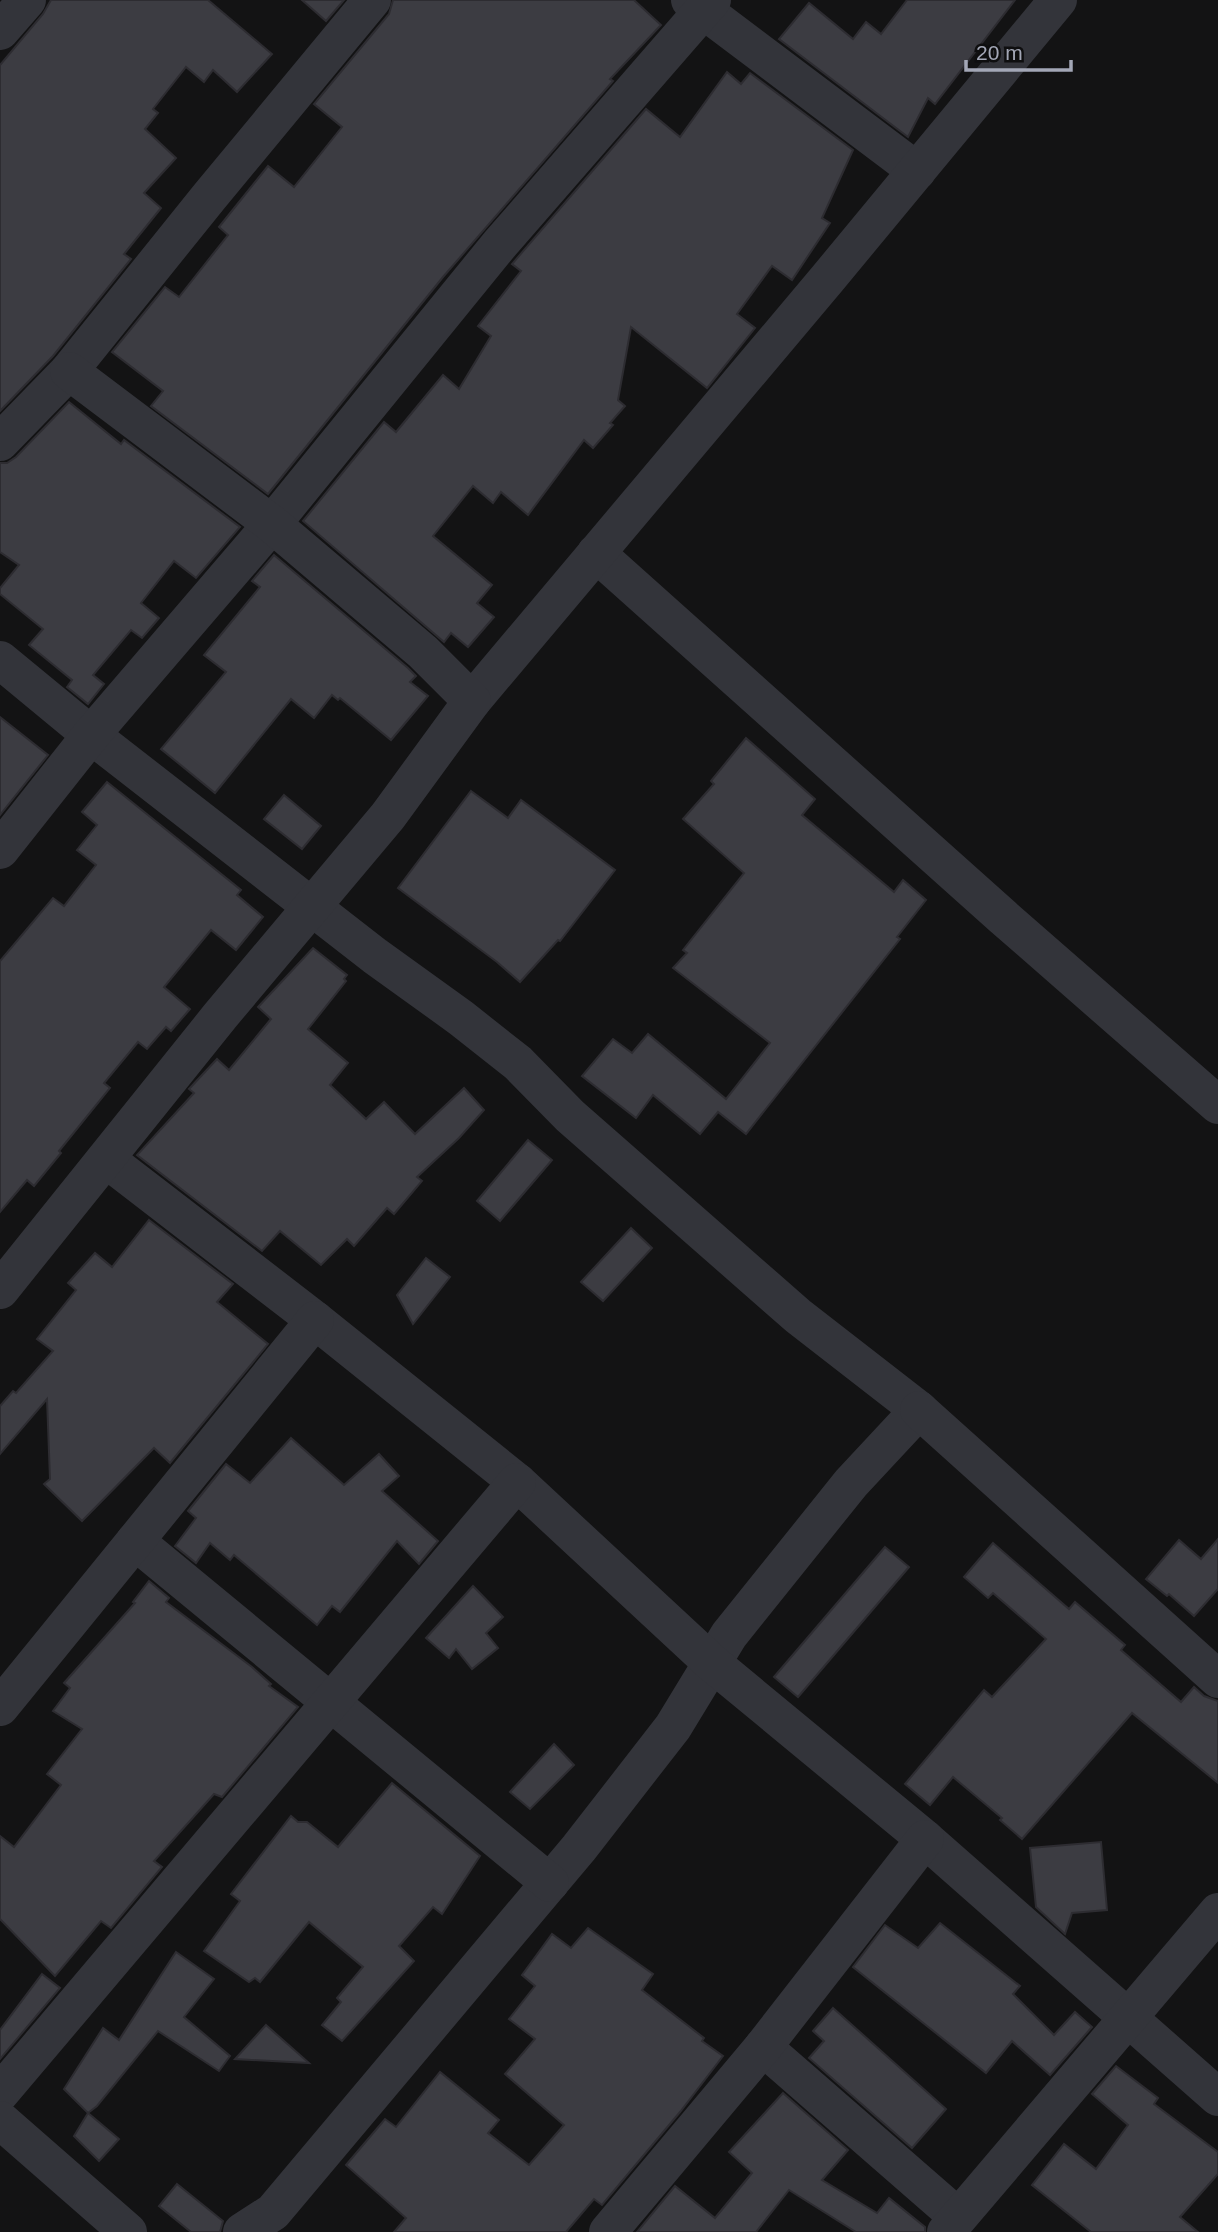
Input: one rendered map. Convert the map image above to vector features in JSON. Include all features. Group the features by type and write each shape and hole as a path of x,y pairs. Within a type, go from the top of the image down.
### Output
{"street":[{"path":"0,31 27,0"},
{"path":"0,442 69,371 371,0"},
{"path":"0,1290 311,905 388,816 472,701 1058,0"},
{"path":"0,850 91,735 272,524 499,245 702,4 917,171"},
{"path":"69,371 272,524 423,652 472,701"},
{"path":"596,553 1218,1105"},
{"path":"0,660 91,735 518,1063 570,1116 798,1316 919,1410 1218,1679"},
{"path":"106,1159 315,1320 517,1482 712,1663 925,1839 1218,2097"},
{"path":"0,1707 315,1320"},
{"path":"242,2232 273,2213 550,1883 673,1727 729,1635 842,1494 919,1410"},
{"path":"0,2093 517,1482"},
{"path":"135,1541 550,1883"},
{"path":"608,2232 763,2047 925,1839"},
{"path":"763,2047 952,2224 1218,1912"},
{"path":"0,2120 128,2232"}],"building":[{"path":"51,0 208,0 272,54 237,92 213,70 204,82 186,67 153,109 158,113 145,129 176,158 144,193 161,208 124,254 131,259 53,356 0,411 0,65 43,14"},
{"path":"302,0 344,0 326,21"},
{"path":"393,0 634,0 661,25 610,79 613,81 443,277 268,494 151,406 163,391 112,352 165,287 179,297 228,235 219,227 268,166 294,187 342,127 314,104 389,14"},
{"path":"907,0 1015,0 935,104 928,98 908,137 779,39 809,3 853,39 866,22 881,34"},
{"path":"727,72 741,84 750,73 853,150 822,218 830,223 792,280 772,266 737,314 755,328 707,388 631,327 618,400 625,406 593,448 584,440 528,515 501,492 493,503 473,486 433,536 492,585 477,603 494,617 468,647 451,633 444,642 303,521 384,422 396,432 443,375 459,389 491,336 478,326 521,271 512,264 646,109 680,137"},
{"path":"69,402 121,444 124,440 240,527 196,578 174,561 141,603 159,618 142,638 131,630 93,675 104,684 88,704 67,687 72,680 29,645 43,629 0,594 0,588 19,565 0,552 0,463 7,463 16,457"},
{"path":"274,555 408,668 416,676 410,682 428,696 391,740 340,698 338,700 332,695 314,718 291,699 215,793 161,749 226,672 204,655 260,587 252,581"},
{"path":"0,717 48,755 0,815"},
{"path":"746,738 815,799 802,815 894,892 903,880 926,900 897,937 900,939 746,1134 718,1112 700,1134 653,1095 636,1118 582,1076 613,1039 632,1053 648,1034 726,1099 770,1043 673,968 687,953 683,950 744,873 683,819 714,784 711,781"},
{"path":"107,782 241,890 237,895 263,917 236,950 211,930 164,987 190,1009 171,1031 166,1027 147,1049 138,1042 104,1083 110,1088 59,1151 61,1153 34,1186 27,1180 0,1212 0,961 53,898 64,906 96,865 77,850 97,825 82,812"},
{"path":"471,791 508,818 521,800 615,870 560,941 558,940 520,982 398,888"},
{"path":"284,795 321,826 302,849 264,819"},
{"path":"313,948 347,975 344,979 346,981 308,1029 348,1063 330,1085 366,1119 384,1102 415,1134 464,1088 484,1110 459,1138 417,1177 422,1181 394,1214 387,1208 354,1246 347,1239 321,1265 280,1231 262,1251 137,1155 194,1093 189,1089 217,1059 229,1070 271,1019 258,1007"},
{"path":"528,1140 552,1160 500,1221 477,1201"},
{"path":"149,1220 233,1284 217,1302 268,1344 170,1463 154,1448 82,1521 44,1484 50,1479 47,1399 0,1454 0,1406 13,1391 16,1393 53,1351 37,1339 76,1290 68,1283 95,1253 112,1267"},
{"path":"631,1228 652,1248 603,1301 581,1282"},
{"path":"426,1258 450,1277 413,1324 397,1295"},
{"path":"291,1438 344,1485 379,1454 399,1476 382,1491 438,1541 419,1564 397,1541 340,1612 332,1606 317,1625 234,1555 230,1560 210,1543 196,1563 175,1546 196,1518 188,1511 226,1464 250,1483"},
{"path":"1218,1539 1218,1589 1194,1616 1169,1594 1167,1596 1146,1579 1179,1540 1201,1559"},
{"path":"993,1543 1069,1609 1075,1602 1125,1645 1121,1650 1181,1702 1194,1687 1204,1696 1218,1701 1218,1783 1132,1713 1022,1839 1000,1820 1002,1818 953,1777 930,1805 905,1784 984,1690 992,1697 1046,1639 993,1593 988,1598 964,1577"},
{"path":"885,1547 909,1567 798,1697 774,1677"},
{"path":"149,1581 169,1598 166,1602 252,1667 271,1684 269,1686 298,1707 222,1797 214,1794 154,1861 162,1867 111,1928 101,1921 55,1976 0,1919 0,1836 14,1847 61,1785 47,1774 82,1729 53,1711 70,1688 64,1683 135,1603 133,1602"},
{"path":"473,1586 503,1617 486,1633 498,1648 472,1669 456,1649 449,1658 426,1638"},
{"path":"554,1744 574,1765 530,1809 510,1792"},
{"path":"392,1783 480,1856 442,1914 433,1907 399,1946 414,1961 342,2041 322,2025 341,2002 337,1998 363,1967 309,1922 260,1982 255,1978 249,1982 204,1951 240,1901 231,1894 291,1816 298,1822 307,1822 338,1847"},
{"path":"1101,1842 1107,1910 1072,1913 1065,1934 1036,1907 1030,1848"},
{"path":"940,1923 1020,1986 1013,1994 1054,2035 1075,2012 1092,2027 1050,2075 1012,2041 986,2073 853,1967 885,1925 918,1948"},
{"path":"588,1928 653,1974 642,1990 723,2056 602,2205 594,2199 566,2232 394,2232 406,2218 346,2165 385,2119 396,2127 440,2072 499,2120 488,2133 529,2165 564,2125 505,2074 535,2039 509,2019 535,1986 522,1975 552,1934 571,1948"},
{"path":"176,1952 214,1979 184,2017 230,2056 219,2071 158,2031 97,2106 88,2113 64,2089 103,2028 119,2040"},
{"path":"42,1974 60,1988 0,2059 0,2030"},
{"path":"833,2008 946,2109 912,2148 809,2058 824,2041 813,2031"},
{"path":"266,2025 309,2063 235,2059"},
{"path":"1116,2066 1158,2098 1154,2104 1218,2152 1218,2174 1180,2217 1198,2232 1091,2232 1032,2185 1064,2144 1096,2169 1128,2125 1092,2094"},
{"path":"783,2093 848,2150 822,2180 877,2213 889,2198 925,2227 925,2232 856,2232 789,2190 756,2232 637,2232 675,2186 715,2218 752,2173 729,2152"},
{"path":"88,2113 119,2139 99,2161 74,2136"},
{"path":"177,2184 223,2221 220,2232 191,2232 159,2206"}]}
